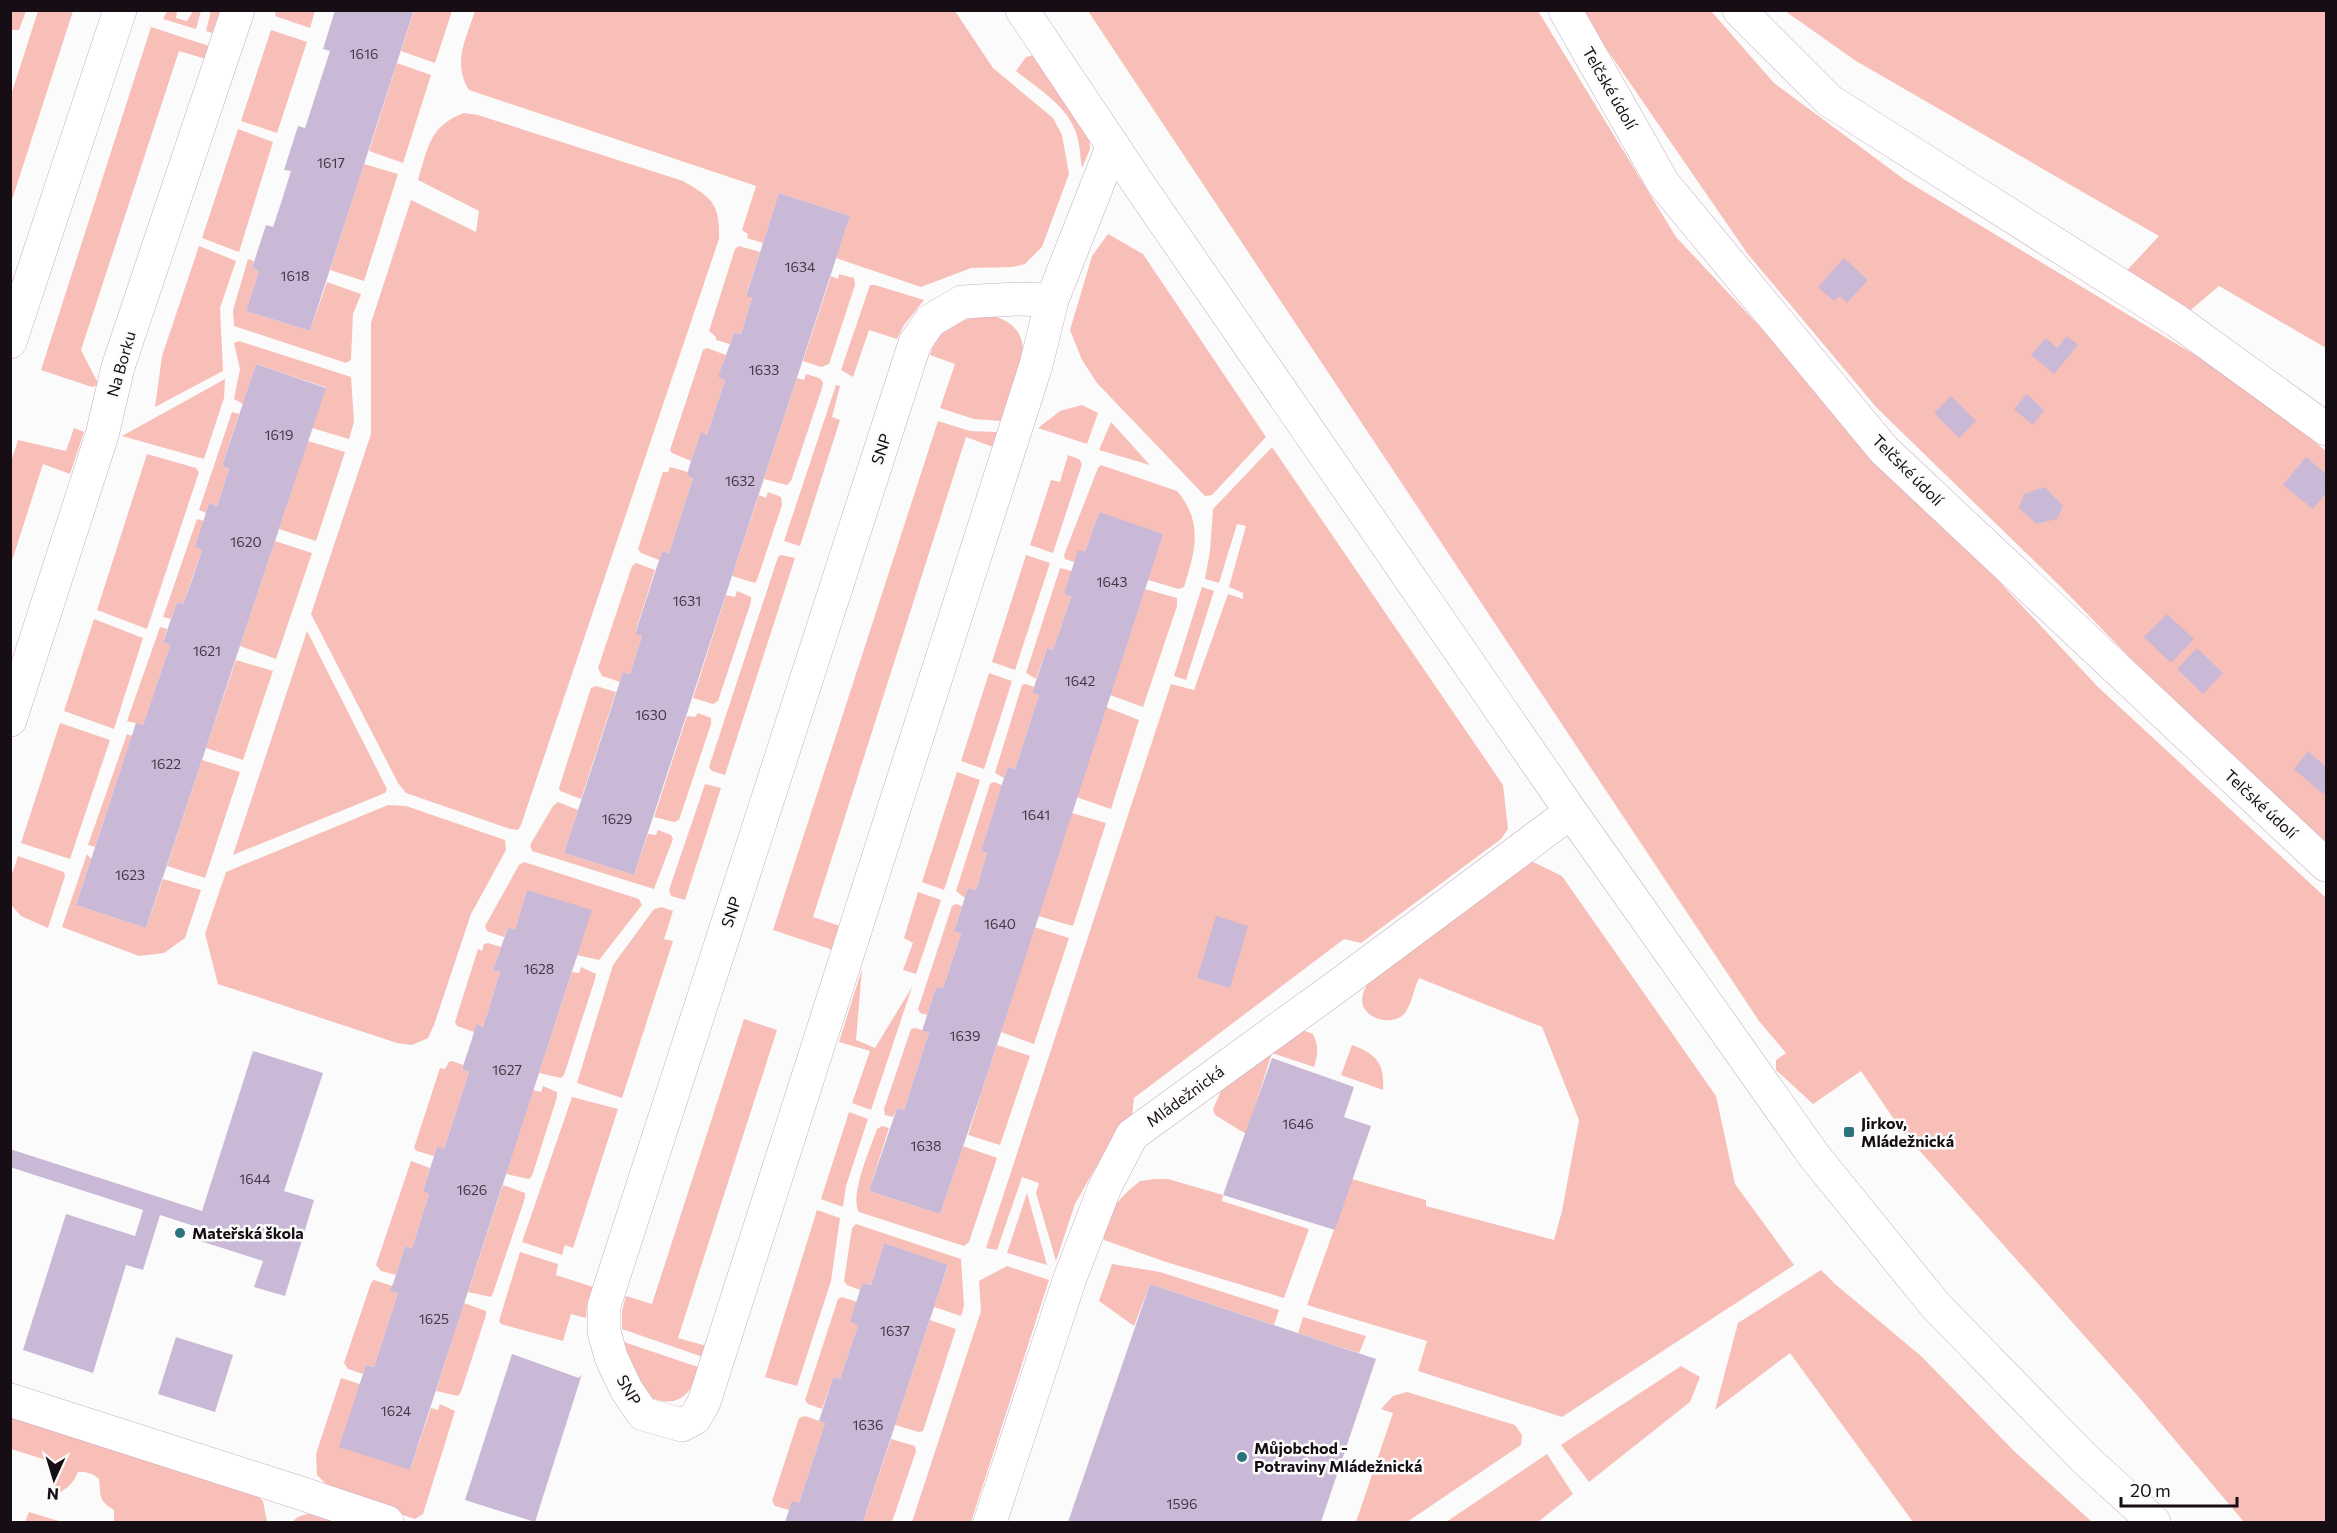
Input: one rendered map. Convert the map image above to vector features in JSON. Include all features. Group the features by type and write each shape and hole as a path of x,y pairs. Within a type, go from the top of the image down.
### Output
{"street":[{"path":"10,342 120,10"},
{"name":"Na Borku","path":"10,720 102,435 118,367 237,10"},
{"path":"1022,10 1571,812 1815,1157 1936,1306 2085,1459 2154,1522"},
{"name":"Telčské údolí","path":"1565,10 1663,183 1884,450 2326,865"},
{"path":"1739,10 1830,101 2177,321 2326,429"},
{"name":"SNP","path":"1052,300 962,302 930,321 915,343 603,1306 604,1331 611,1357 626,1389 643,1414 682,1425 695,1418 704,1402 1036,365 1052,300 1113,145"},
{"name":"Mládežnická","path":"990,1522 1071,1278 1105,1187 1132,1135 1571,812"},
{"path":"10,1400 387,1522"}],"shaded area":[{"path":"11,10 26,11 19,30 11,30"},
{"path":"276,10 315,11 310,28 275,16"},
{"path":"38,11 73,11 11,203 11,95"},
{"path":"167,11 177,11 176,18 187,21 193,11 201,11 196,29 163,19"},
{"path":"211,11 220,11 212,33 206,31"},
{"path":"414,11 452,11 435,63 401,51"},
{"path":"475,11 955,11 993,68 1053,118 1062,135 1069,174 1042,247 1025,264 1013,267 971,268 921,287 836,258 850,216 779,193 763,243 747,238 748,234 742,230 756,186 469,90 464,80 461,61"},
{"path":"1088,11 1538,11 1676,237 2098,687 2326,898 2326,1522 2244,1522 2136,1394 1902,1131 1861,1071 1813,1104 1776,1070 1776,1060 1786,1053 1759,1021"},
{"path":"1582,11 1711,11 1774,83 1905,180 2243,384 2326,451 2326,848 2246,777 2065,591 1876,407 1747,253"},
{"path":"1785,11 2326,11 2326,348 2219,286 2180,319 2118,280 2159,236 1856,61"},
{"path":"151,27 209,46 206,59 179,51 81,350 99,385 92,387 41,370"},
{"path":"271,30 307,42 277,133 241,121"},
{"path":"1034,55 1089,135 1090,149 1082,168 1078,139 1065,112 1050,97 1016,71 1026,57"},
{"path":"397,63 431,75 403,163 369,151"},
{"path":"464,113 478,115 683,181 701,192 712,203 716,209 719,227 719,239 518,830 406,793 398,783 311,614 371,434 371,323 411,200 476,232 479,211 418,180 428,148 437,131 452,118"},
{"path":"238,129 273,142 239,252 202,238"},
{"path":"364,164 398,174 364,281 330,270"},
{"path":"1108,234 1143,254 1266,437 1212,495 1205,496 1097,383 1082,360 1070,330 1092,256"},
{"path":"199,246 236,261 220,308 223,371 155,407 162,356"},
{"path":"739,246 760,252 746,295 752,298 741,334 734,333 730,344 716,340 716,337 709,331 735,249"},
{"path":"248,259 254,261 252,268 259,271 246,311 310,331 327,282 361,294 353,314 351,360 346,363 234,326 233,310"},
{"path":"839,274 854,278 855,285 829,364 821,367 803,361 831,276 838,279"},
{"path":"870,285 924,300 904,325 897,339 869,330 853,377 841,370"},
{"path":"991,315 1004,320 1018,332 1023,352 1002,421 974,419 940,408 955,364 930,355 939,336 953,325 961,321"},
{"path":"239,341 351,377 354,422 349,439 312,428 325,387 256,364 243,404 234,399 240,369 234,343"},
{"path":"707,348 726,355 719,377 725,380 707,435 701,433 691,461 670,450 703,350"},
{"path":"806,374 819,378 823,382 791,481 787,485 764,479 797,378 804,380"},
{"path":"225,379 224,398 204,459 122,436"},
{"path":"836,385 840,386 832,417 840,420 800,546 784,541"},
{"path":"1082,405 1098,413 1087,444 1038,428 1060,411"},
{"path":"232,412 239,414 222,466 229,469 217,506 209,503 206,513 199,510"},
{"path":"938,421 970,431 998,432 993,447 966,437 813,917 840,926 833,950 773,930"},
{"path":"1111,422 1150,465 1099,450"},
{"path":"74,428 84,432 70,474 43,464 11,564 11,462 18,440 66,451"},
{"path":"308,441 345,452 316,541 279,529"},
{"path":"1272,447 1503,785 1508,829 1501,839 1361,943 1344,939 1134,1098 1132,1117 1109,1144 1075,1204 1056,1261 1036,1193 1039,1183 1022,1177 997,1250 986,1248 1171,684 1194,690 1228,594 1243,599 1243,593 1229,587 1246,526 1237,524 1219,583 1205,579 1213,509"},
{"path":"147,454 196,468 199,472 147,629 97,610"},
{"path":"1068,455 1079,459 1082,464 1053,553 1030,545 1051,480 1060,482"},
{"path":"1101,465 1177,491 1186,503 1191,514 1195,538 1184,587 1179,589 1148,580 1099,512 1085,552 1074,562 1065,559 1064,555"},
{"path":"670,467 688,472 687,476 693,478 669,553 662,551 659,560 641,553 638,549 663,472 668,472"},
{"path":"768,492 781,497 782,505 755,583 732,576 759,495 766,498"},
{"path":"197,519 204,521 195,547 202,550 183,604 177,602 171,619 163,617"},
{"path":"275,541 312,553 276,659 240,646"},
{"path":"781,555 795,558 725,775 712,771 709,767 778,557"},
{"path":"1026,555 1050,563 1015,670 992,662"},
{"path":"636,563 655,570 635,633 642,636 630,674 623,672 620,682 602,676 598,668 632,566"},
{"path":"1060,568 1072,571 1064,594 1071,597 1053,650 1047,648 1036,679 1026,673"},
{"path":"1202,587 1214,591 1186,680 1174,676"},
{"path":"1145,589 1177,598 1177,606 1143,707 1110,695"},
{"path":"737,591 751,597 751,602 718,701 713,704 693,698 726,595 735,597"},
{"path":"94,619 143,638 114,729 64,711"},
{"path":"160,627 167,629 163,642 170,645 143,725 127,721"},
{"path":"307,631 387,789 385,793 233,855"},
{"path":"236,660 273,671 243,760 206,748"},
{"path":"989,673 1012,681 984,769 961,761"},
{"path":"1022,685 1034,687 1032,693 1039,695 1015,769 1008,767 1004,778 995,773"},
{"path":"596,686 616,692 581,799 560,791 559,788 591,688"},
{"path":"1106,707 1139,720 1111,809 1076,797"},
{"path":"698,713 711,718 711,724 679,820 674,822 654,817 687,716 695,717"},
{"path":"60,723 110,740 70,859 21,843"},
{"path":"127,734 132,736 95,847 88,845"},
{"path":"202,760 240,772 205,878 167,866"},
{"path":"957,772 980,780 944,890 922,882"},
{"path":"994,782 1002,785 981,851 987,853 976,890 968,888 965,898 956,891 990,784"},
{"path":"705,784 721,788 685,900 671,896 669,890"},
{"path":"558,802 578,810 564,853 634,875 648,834 656,835 658,830 671,835 673,839 654,889 532,851 530,845 553,806"},
{"path":"388,805 406,806 505,840 506,850 471,914 428,1038 412,1045 397,1043 218,984 205,934 226,872"},
{"path":"1072,813 1106,823 1073,926 1038,916"},
{"path":"87,854 91,859 76,905 146,928 163,879 201,890 185,938 164,953 139,956 62,927"},
{"path":"18,856 64,872 65,876 48,928 21,916 11,905 11,877"},
{"path":"1529,860 1562,876 1716,1096 1735,1184 1794,1265 1562,1417 1418,1371 1427,1341 1307,1305 1352,1179 1426,1200 1426,1206 1554,1240 1562,1211 1579,1120 1542,1027 1419,978 1405,1013 1398,1018 1389,1020 1371,1016 1362,1000 1365,989 1374,976"},
{"path":"524,862 639,899 642,905 599,960 577,955 527,890 515,930 508,927 504,937 487,931 485,926 519,865"},
{"path":"918,892 941,900 916,974 903,970 913,943 904,938"},
{"path":"956,904 962,906 954,931 961,934 943,988 936,987 927,1015 920,1013 918,1009 952,906"},
{"path":"662,907 673,911 664,939 673,941 622,1098 577,1083 613,965 654,909"},
{"path":"1034,927 1069,938 1034,1044 1001,1032"},
{"path":"484,944 501,947 493,970 500,972 483,1027 476,1025 474,1032 457,1026 455,1022 478,949 482,951"},
{"path":"581,967 596,974 564,1075 561,1078 539,1073 572,972 579,973"},
{"path":"862,969 856,1040 875,1048 912,987 871,1110 852,1103 870,1051 839,1042"},
{"path":"744,1019 777,1030 678,1338 707,1346 703,1357 622,1329 622,1311 626,1296 652,1304"},
{"path":"911,1029 929,1032 904,1110 897,1108 893,1117 885,1115 884,1109"},
{"path":"1305,1031 1313,1034 1317,1046 1314,1067 1272,1053 1246,1134 1215,1115 1213,1109 1225,1082 1299,1032"},
{"path":"997,1045 1030,1056 1000,1145 968,1135"},
{"path":"1352,1045 1367,1052 1377,1061 1382,1073 1383,1090 1341,1075"},
{"path":"452,1061 463,1065 462,1069 469,1072 444,1149 437,1146 434,1156 414,1148 440,1068 445,1069"},
{"path":"543,1086 557,1092 557,1097 532,1176 529,1179 506,1174 533,1090 541,1092"},
{"path":"572,1097 618,1109 573,1248 565,1245 562,1255 522,1242"},
{"path":"849,1112 868,1119 846,1186 843,1207 821,1199"},
{"path":"882,1126 889,1128 869,1191 940,1214 963,1146 997,1158 969,1242 964,1246 859,1212 857,1195 859,1183 877,1129"},
{"path":"411,1161 430,1168 423,1191 429,1194 412,1248 405,1246 396,1275 381,1271 376,1265"},
{"path":"1168,1179 1223,1195 1222,1201 1309,1229 1284,1298 1163,1261 1104,1240 1101,1229 1116,1204 1140,1181"},
{"path":"503,1185 525,1193 525,1198 491,1297 468,1292"},
{"path":"1027,1193 1047,1265 1007,1253"},
{"path":"817,1210 840,1218 831,1281 797,1386 765,1377"},
{"path":"856,1224 961,1259 964,1306 961,1316 934,1307 948,1266 884,1243 871,1285 863,1283 860,1290 847,1285 844,1281 852,1228"},
{"path":"520,1252 558,1264 556,1275 593,1287 587,1305 586,1318 571,1314 563,1341 501,1324 499,1321"},
{"path":"1112,1264 1160,1272 1279,1310 1274,1325 1150,1284 1134,1326 1099,1301"},
{"path":"1007,1266 1049,1280 971,1522 912,1522 981,1311 979,1281"},
{"path":"1821,1270 1921,1356 2014,1451 2092,1522 1913,1522 1790,1353 1715,1410 1738,1323"},
{"path":"374,1280 392,1286 391,1291 398,1293 374,1367 367,1365 363,1374 348,1369 344,1363 371,1283"},
{"path":"842,1297 857,1302 858,1325 840,1379 833,1377 822,1409 808,1404 805,1400 838,1299"},
{"path":"464,1303 486,1311 486,1315 458,1396 436,1391"},
{"path":"1303,1317 1366,1336 1359,1353 1298,1333"},
{"path":"930,1320 956,1329 923,1431 919,1432 895,1425"},
{"path":"624,1342 701,1368 691,1388 685,1395 671,1401 662,1401 640,1393"},
{"path":"1681,1366 1700,1377 1690,1402 1589,1482 1561,1445"},
{"path":"341,1378 360,1384 410,1470 431,1408 438,1410 440,1404 455,1411 423,1514 415,1519 335,1493 317,1475 316,1454"},
{"path":"1407,1392 1515,1425 1522,1435 1521,1445 1407,1522 1356,1522 1393,1413 1381,1409 1393,1396"},
{"path":"11,1413 253,1491 263,1501 267,1522 114,1522 114,1510 103,1501 97,1477 86,1472 78,1472 70,1485 57,1493 52,1488 59,1464 11,1449"},
{"path":"805,1416 825,1423 799,1503 789,1510 775,1506 772,1501 799,1418"},
{"path":"891,1439 915,1446 916,1451 892,1522 863,1522"},
{"path":"1547,1454 1573,1494 1538,1522 1446,1522"},
{"path":"29,1512 62,1522 25,1522"},
{"path":"318,1513 346,1522 293,1522 300,1516"}],"building":[{"path":"335,10 414,10 310,331 246,311 259,271 252,268 266,225 273,227 291,171 284,170 298,126 305,128 330,51 323,49"},
{"path":"779,193 850,216 634,875 564,853 623,672 630,674 642,636 635,634 662,551 669,553 693,478 687,476 701,432 707,435 725,380 718,377 734,333 741,334 752,298 746,296"},
{"path":"1844,258 1868,280 1847,303 1840,296 1834,301 1818,287"},
{"path":"2067,336 2078,345 2054,374 2031,355 2046,338 2057,348"},
{"path":"256,364 326,388 146,928 76,905 136,723 143,725 170,645 163,642 177,602 183,604 202,550 195,547 209,503 217,506 229,469 222,466"},
{"path":"2027,394 2044,410 2033,425 2014,409"},
{"path":"1951,396 1976,421 1959,438 1934,413"},
{"path":"2306,457 2326,474 2326,493 2313,509 2283,485"},
{"path":"2045,487 2063,506 2057,519 2036,524 2019,508 2024,494"},
{"path":"1099,512 1163,534 940,1214 869,1191 897,1108 904,1110 929,1032 922,1031 936,987 943,988 961,934 954,931 968,888 976,890 987,853 981,851 1003,781 1008,767 1015,769 1039,695 1032,693 1047,648 1053,650 1071,597 1064,594 1078,550 1085,552"},
{"path":"2167,614 2194,639 2171,663 2144,637"},
{"path":"2197,648 2223,673 2203,694 2177,669"},
{"path":"2308,751 2326,767 2326,791 2323,794 2294,769"},
{"path":"527,890 592,910 410,1470 339,1447 366,1365 374,1367 398,1293 390,1291 405,1246 412,1248 429,1194 423,1191 437,1146 444,1149 469,1072 462,1069 476,1024 483,1027 500,972 493,970 508,927 515,930"},
{"path":"1216,916 1248,926 1230,988 1197,978"},
{"path":"253,1051 323,1073 284,1191 314,1200 285,1296 254,1287 263,1261 194,1239 197,1227 160,1215 143,1270 126,1265 93,1373 23,1350 66,1214 135,1236 143,1210 10,1167 10,1149 202,1211"},
{"path":"1272,1058 1354,1087 1344,1117 1371,1126 1335,1230 1223,1195"},
{"path":"884,1243 948,1265 863,1522 785,1522 792,1501 799,1503 825,1423 819,1421 833,1377 840,1379 858,1325 850,1322 860,1290 863,1283 871,1285"},
{"path":"1150,1284 1376,1359 1321,1522 1068,1522"},
{"path":"176,1337 233,1355 215,1412 158,1394"},
{"path":"512,1354 579,1378 582,1374 535,1522 465,1500"}],"place":[{"name":"Jirkov, Mládežnická","path":"1849,1132"},
{"name":"Mateřská škola","path":"180,1233"},
{"name":"Můjobchod - Potraviny Mládežnická","path":"1242,1457"}]}
